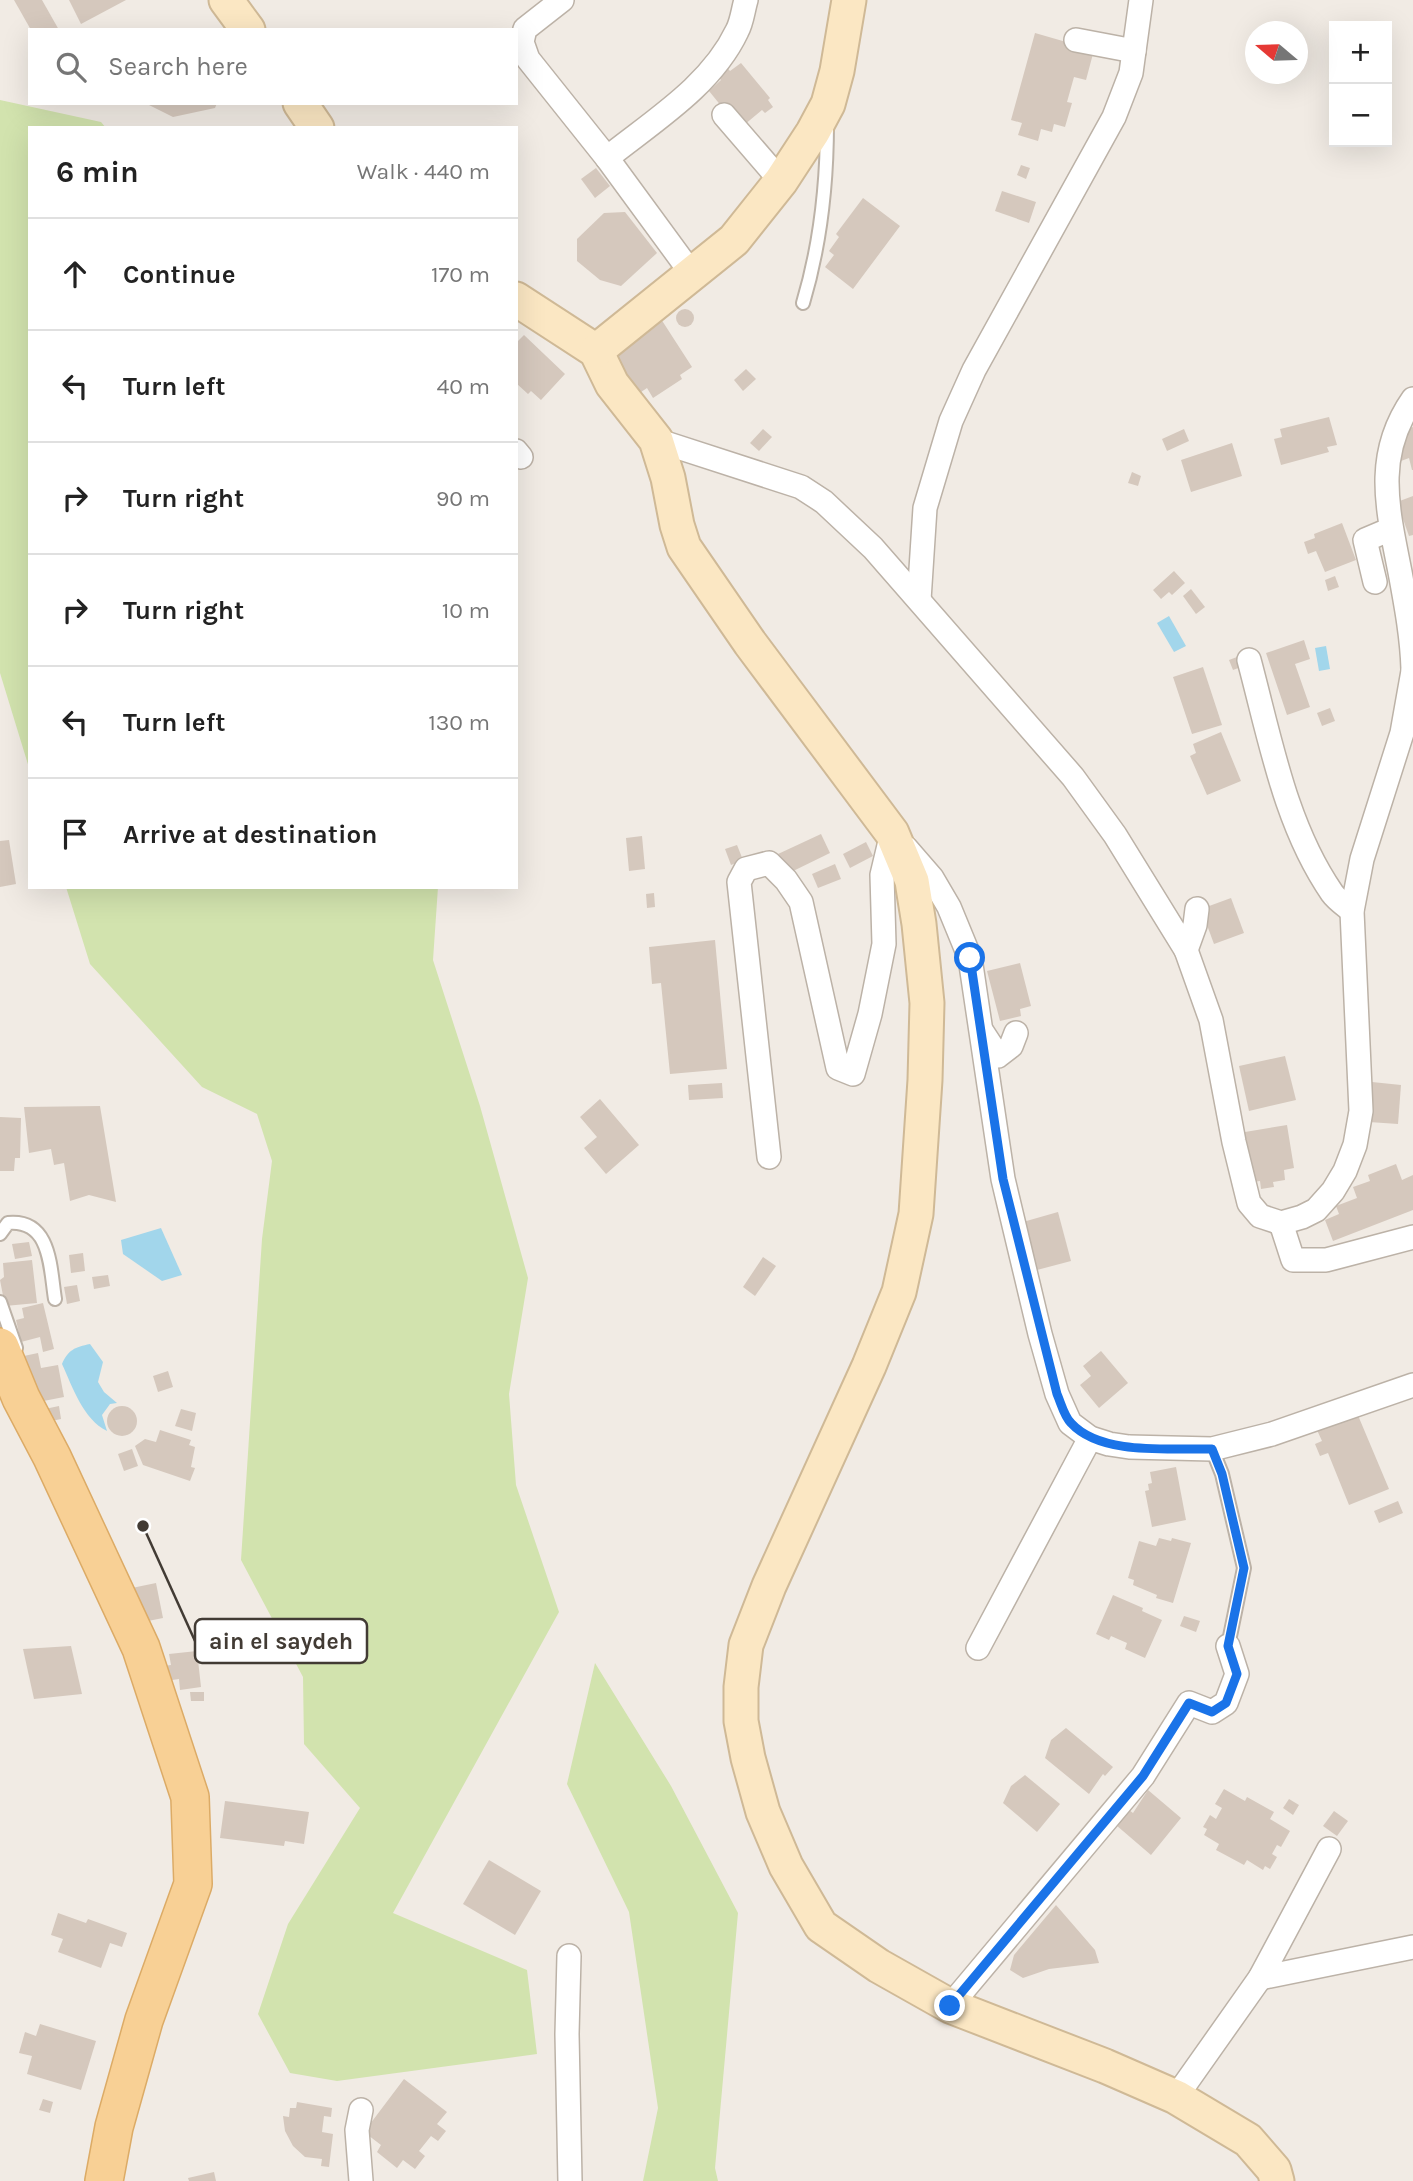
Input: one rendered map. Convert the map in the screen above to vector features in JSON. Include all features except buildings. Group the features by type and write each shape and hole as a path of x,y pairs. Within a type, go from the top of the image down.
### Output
{"main road":[{"path":"3,1353 21,1398 52,1457 141,1648 190,1797 193,1884 144,2021 114,2127 104,2181"}],"street":[{"path":"226,0 247,28"},
{"path":"562,0 525,29 522,42 528,59 607,158 692,274"},
{"path":"607,158 697,86 728,47 738,29 746,0"},
{"path":"596,351 734,240 781,181 828,104 837,71 849,0"},
{"path":"919,600 925,508 951,421 974,370 1115,117 1130,73 1141,0"},
{"path":"1076,40 1134,51"},
{"path":"301,105 316,126"},
{"path":"724,116 781,181"},
{"path":"518,300 596,351 612,384 656,440 684,547 750,643 892,833 933,878 949,907 970,958 1003,1179 1040,1334 1057,1394 1070,1423 1090,1438 1129,1447 1212,1449 1272,1434 1413,1385"},
{"path":"656,440 801,487 824,502 873,548 1073,777 1115,835 1186,950 1211,1020 1234,1142 1249,1203 1260,1216 1281,1223 1316,1210 1345,1171 1355,1145 1361,1111 1352,911 1362,859 1402,733 1413,670 1412,636 1387,511 1389,453 1396,429 1413,399"},
{"path":"1375,582 1365,540 1391,529"},
{"path":"1249,660 1299,835 1333,895 1352,911"},
{"path":"768,1157 739,882 746,869 769,863 786,880 801,902 838,1068 853,1074 870,1014 884,944 882,875 892,833"},
{"path":"892,833 912,880 926,1003 925,1080 916,1214 899,1292 869,1366 769,1586 746,1645 741,1688 741,1721 763,1812 786,1866 821,1926 879,1966 950,2006 1105,2066 1176,2097 1248,2140 1274,2170 1277,2181"},
{"path":"1186,950 1195,925 1197,909"},
{"path":"981,1031 998,1056 1011,1046 1016,1032"},
{"path":"1281,1223 1293,1260 1326,1260 1413,1237"},
{"path":"978,1648 1090,1438"},
{"path":"950,2006 1143,1776 1189,1703 1212,1712 1226,1703 1237,1674 1228,1646"},
{"path":"1176,2097 1259,1978 1329,1849"},
{"path":"1259,1978 1413,1947"},
{"path":"569,1956 567,2034 570,2181"},
{"path":"361,2110 357,2130 361,2181"}],"lane":[{"path":"803,303 814,266 827,149 828,104"},
{"path":"0,1234 8,1223 23,1222 34,1228 47,1249 55,1299"},
{"path":"0,1302 16,1348 3,1353"},
{"path":"1212,1449 1222,1474 1244,1568 1228,1646"}],"green space":[{"path":"0,100 101,122 104,126 28,126 28,764 0,673"},
{"path":"67,889 438,889 433,960 480,1106 528,1278 509,1394 516,1485 559,1612 393,1913 527,1970 537,2054 337,2081 290,2073 258,2014 288,1924 360,1808 304,1744 303,1677 241,1560 262,1239 272,1161 257,1114 202,1087 90,964"},
{"path":"595,1663 671,1786 738,1913 715,2168 718,2181 643,2181 658,2108 629,1912 567,1784"}],"water":[{"path":"1169,616 1186,646 1174,652 1157,623"},
{"path":"1326,646 1330,669 1319,671 1315,648"},
{"path":"161,1228 182,1275 162,1281 123,1254 121,1240"},
{"path":"90,1344 103,1362 98,1382 104,1392 117,1403 110,1404 102,1415 107,1431 85,1411 62,1364 73,1350"}],"place":[{"name":"ain el saydeh","path":"143,1526"}],"route":[{"path":"950,2006 1143,1776 1189,1703 1212,1712 1226,1703 1237,1674 1228,1646 1244,1568 1222,1474 1212,1449 1109,1444 1090,1438 1070,1423 1057,1394 1040,1334 1003,1179 970,958"}]}
